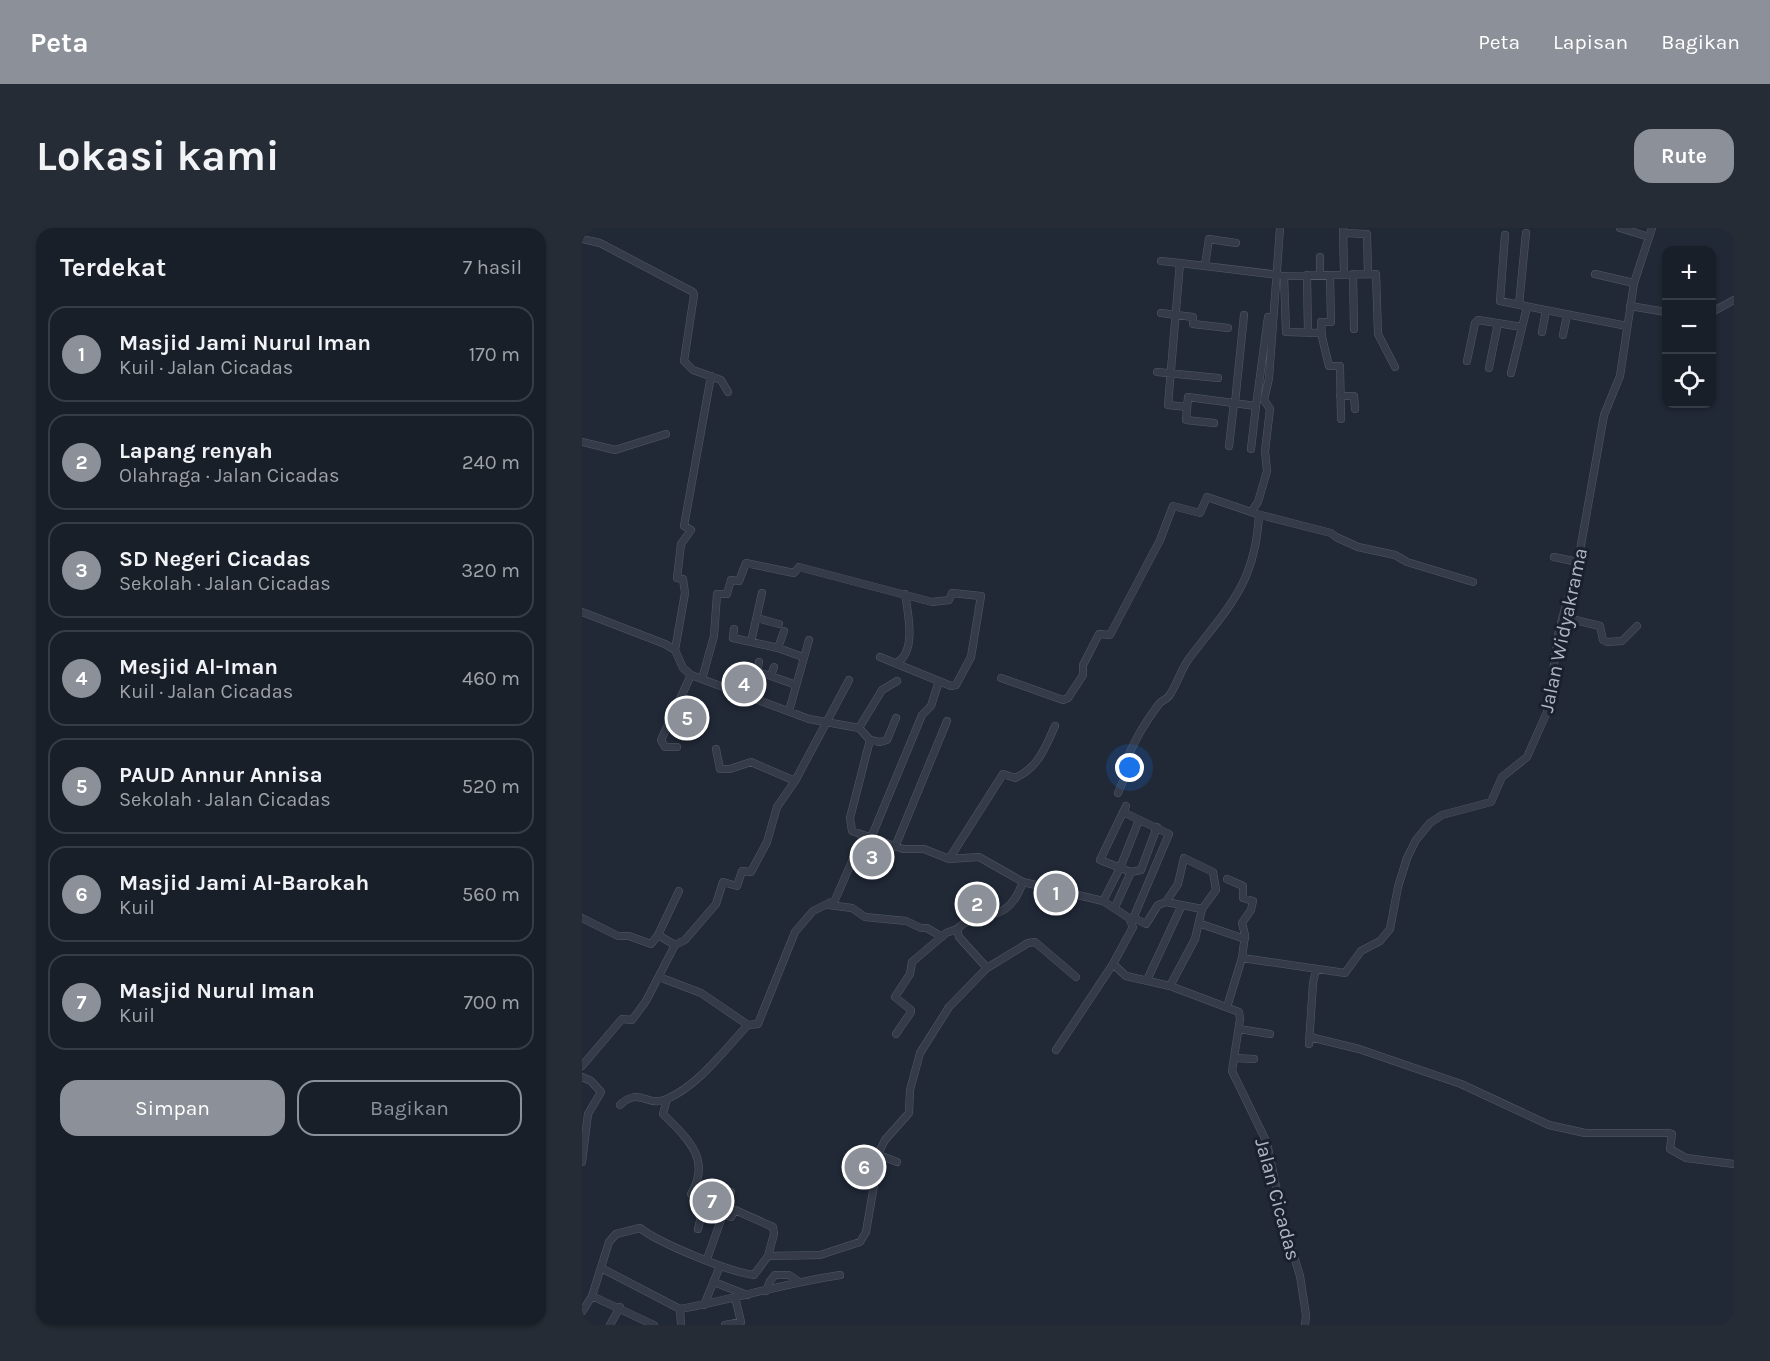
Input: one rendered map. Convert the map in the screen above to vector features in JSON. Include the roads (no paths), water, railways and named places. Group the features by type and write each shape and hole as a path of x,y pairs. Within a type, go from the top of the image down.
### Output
{"street":[{"path":"1280,228 1278,275 1286,332 1321,333"},
{"path":"1620,228 1649,237"},
{"name":"Jalan Widyakrama","path":"1242,958 1346,973 1361,951 1385,936 1394,913 1398,887 1416,840 1430,823 1442,815 1491,802 1502,777 1527,757 1547,712 1559,630 1578,562 1599,440 1608,404 1620,376 1634,284 1652,228"},
{"path":"1344,274 1343,231 1367,234 1368,274"},
{"path":"1519,305 1526,233"},
{"path":"1505,235 1499,297 1503,302 1627,326"},
{"path":"582,239 600,243 693,292 684,361 693,370 721,380 728,392"},
{"path":"1205,265 1209,239 1236,243"},
{"path":"1251,512 1258,502 1267,471 1265,451 1270,409 1264,400 1269,378 1281,243"},
{"path":"1320,257 1320,275"},
{"path":"1161,261 1278,275 1376,274 1378,334 1395,367"},
{"path":"1180,263 1168,405 1187,407"},
{"path":"1248,281 1250,271"},
{"path":"1353,274 1354,329"},
{"path":"1595,274 1634,284"},
{"path":"1271,285 1278,275"},
{"path":"1307,275 1308,333"},
{"path":"1330,275 1331,322 1321,322 1322,357 1327,357 1329,366 1340,366 1341,419"},
{"path":"1716,310 1734,300"},
{"path":"1630,306 1662,311"},
{"path":"1511,374 1527,307"},
{"path":"1542,332 1546,310"},
{"path":"1161,313 1193,317 1192,324 1228,328"},
{"path":"1229,446 1245,315"},
{"path":"1563,335 1567,315"},
{"path":"1251,449 1268,317"},
{"path":"1467,361 1476,321 1522,327"},
{"path":"1489,368 1498,323"},
{"path":"1157,372 1218,378"},
{"path":"711,376 688,492 684,526 691,530 681,544 677,576 683,579 685,593 675,650 680,664 691,675 789,711 828,723 859,728 870,740 880,742 887,740 896,718"},
{"path":"1340,396 1354,396 1355,409"},
{"path":"1214,423 1186,420 1188,397 1256,406"},
{"path":"582,442 615,450 666,434"},
{"path":"1001,678 1063,700 1068,699 1081,678 1083,665 1099,634 1109,636 1143,573 1169,520 1173,506 1200,513 1208,497 1259,515 1331,532 1336,537 1358,547 1395,555 1407,562 1473,582"},
{"path":"1118,793 1127,772 1123,768 1138,736 1160,702 1169,695 1191,656 1227,612 1244,581 1258,542 1259,515"},
{"path":"1554,557 1578,562"},
{"path":"702,679 714,636 717,594 727,594 731,580 739,581 746,563 794,573 799,567 932,602 949,600 952,593 981,596 969,660 956,685 951,686 880,657"},
{"path":"751,642 762,593"},
{"path":"896,663 908,650 909,624 905,594"},
{"path":"582,612 675,650"},
{"path":"1563,617 1600,626 1605,642 1622,641 1637,626"},
{"path":"757,618 779,624"},
{"path":"734,629 732,638 778,648 803,657"},
{"path":"778,648 784,631"},
{"path":"789,711 809,640"},
{"path":"759,662 757,672 796,685"},
{"path":"771,676 774,667"},
{"path":"677,747 665,747 661,740 691,675"},
{"path":"582,1066 622,1019 632,1020 646,1002 675,945 691,934 716,904 723,882 737,886 742,871 751,872 767,842 777,807 795,781 828,723 849,680"},
{"path":"859,728 882,690 897,681"},
{"path":"660,977 701,993 748,1025 754,1026 760,1021 795,932 813,911 835,900 867,837 922,715 931,706 939,681"},
{"path":"895,847 946,721"},
{"path":"949,859 1003,774 1015,778 1025,774 1040,759 1055,726"},
{"path":"870,740 850,826 852,831 867,837 895,847 924,849 949,859 979,857 1023,882 1103,901 1146,924 1158,905 1166,902 1181,879 1185,858 1212,870 1216,890 1202,909 1195,939 1170,986"},
{"path":"716,749 720,769 751,762 795,781"},
{"path":"1056,1050 1130,935 1133,919 1168,833 1157,827 1139,820 1124,809 1099,859 1131,872 1141,870 1157,827"},
{"path":"1103,901 1120,868 1139,820"},
{"path":"1115,907 1131,872"},
{"path":"1227,879 1243,886 1243,898 1253,901 1251,910 1242,923 1245,939 1242,958 1227,1007"},
{"path":"896,1034 911,1010 896,1000 895,996 910,974 912,962 942,937 963,924 998,915 1018,895 1023,882"},
{"path":"582,918 618,936 629,936 651,944 679,891"},
{"path":"1166,902 1182,907 1202,909"},
{"path":"826,905 852,908 865,916 906,921 921,928 927,928 942,937"},
{"path":"1148,980 1182,907"},
{"path":"1204,925 1245,939"},
{"path":"957,929 959,937 987,968"},
{"path":"657,935 675,945"},
{"path":"768,1256 820,1255 860,1242 866,1232 879,1155 885,1140 909,1113 911,1105 909,1092 920,1053 949,1007 987,968 1028,943 1035,942 1076,977"},
{"path":"1113,964 1126,976 1170,986 1210,1004 1239,1012 1239,1029 1270,1034"},
{"path":"1316,969 1309,1041 1396,1061 1468,1087 1549,1125 1582,1133 1671,1133 1671,1150 1686,1158 1734,1164"},
{"path":"620,1105 627,1098 634,1096 650,1101 667,1099 711,1066 748,1025"},
{"name":"Jalan Cicadas","path":"1239,1029 1234,1058 1234,1077 1267,1143 1272,1160 1283,1220 1300,1276 1306,1315 1305,1325"},
{"path":"1234,1058 1254,1059"},
{"path":"582,1077 591,1081 601,1092 588,1114 582,1162"},
{"path":"667,1099 663,1114 688,1139 700,1168 700,1177 691,1194 704,1204 698,1229"},
{"path":"879,1155 897,1162"},
{"path":"707,1259 721,1214 731,1192"},
{"path":"582,1312 592,1296 603,1269 609,1242 616,1234 640,1228 652,1237 720,1266 754,1275 768,1256 774,1234 773,1227 735,1210 731,1217 721,1214"},
{"path":"704,1305 720,1266"},
{"path":"603,1269 680,1309 766,1292 798,1281 840,1275"},
{"path":"766,1292 775,1275 789,1275 798,1281"},
{"path":"714,1282 749,1296"},
{"path":"592,1296 620,1307 654,1325"},
{"path":"726,1325 741,1322 735,1298"},
{"path":"610,1325 620,1307"},
{"path":"680,1309 681,1325"}],"place":[{"name":"Mesjid Al-Iman","path":"744,684"},
{"name":"PAUD Annur Annisa","path":"687,718"},
{"name":"SD Negeri Cicadas","path":"872,857"},
{"name":"Masjid Jami Nurul Iman","path":"1056,893"},
{"name":"Lapang renyah","path":"977,904"},
{"name":"Masjid Jami Al-Barokah","path":"864,1167"},
{"name":"Masjid Nurul Iman","path":"712,1201"}]}
